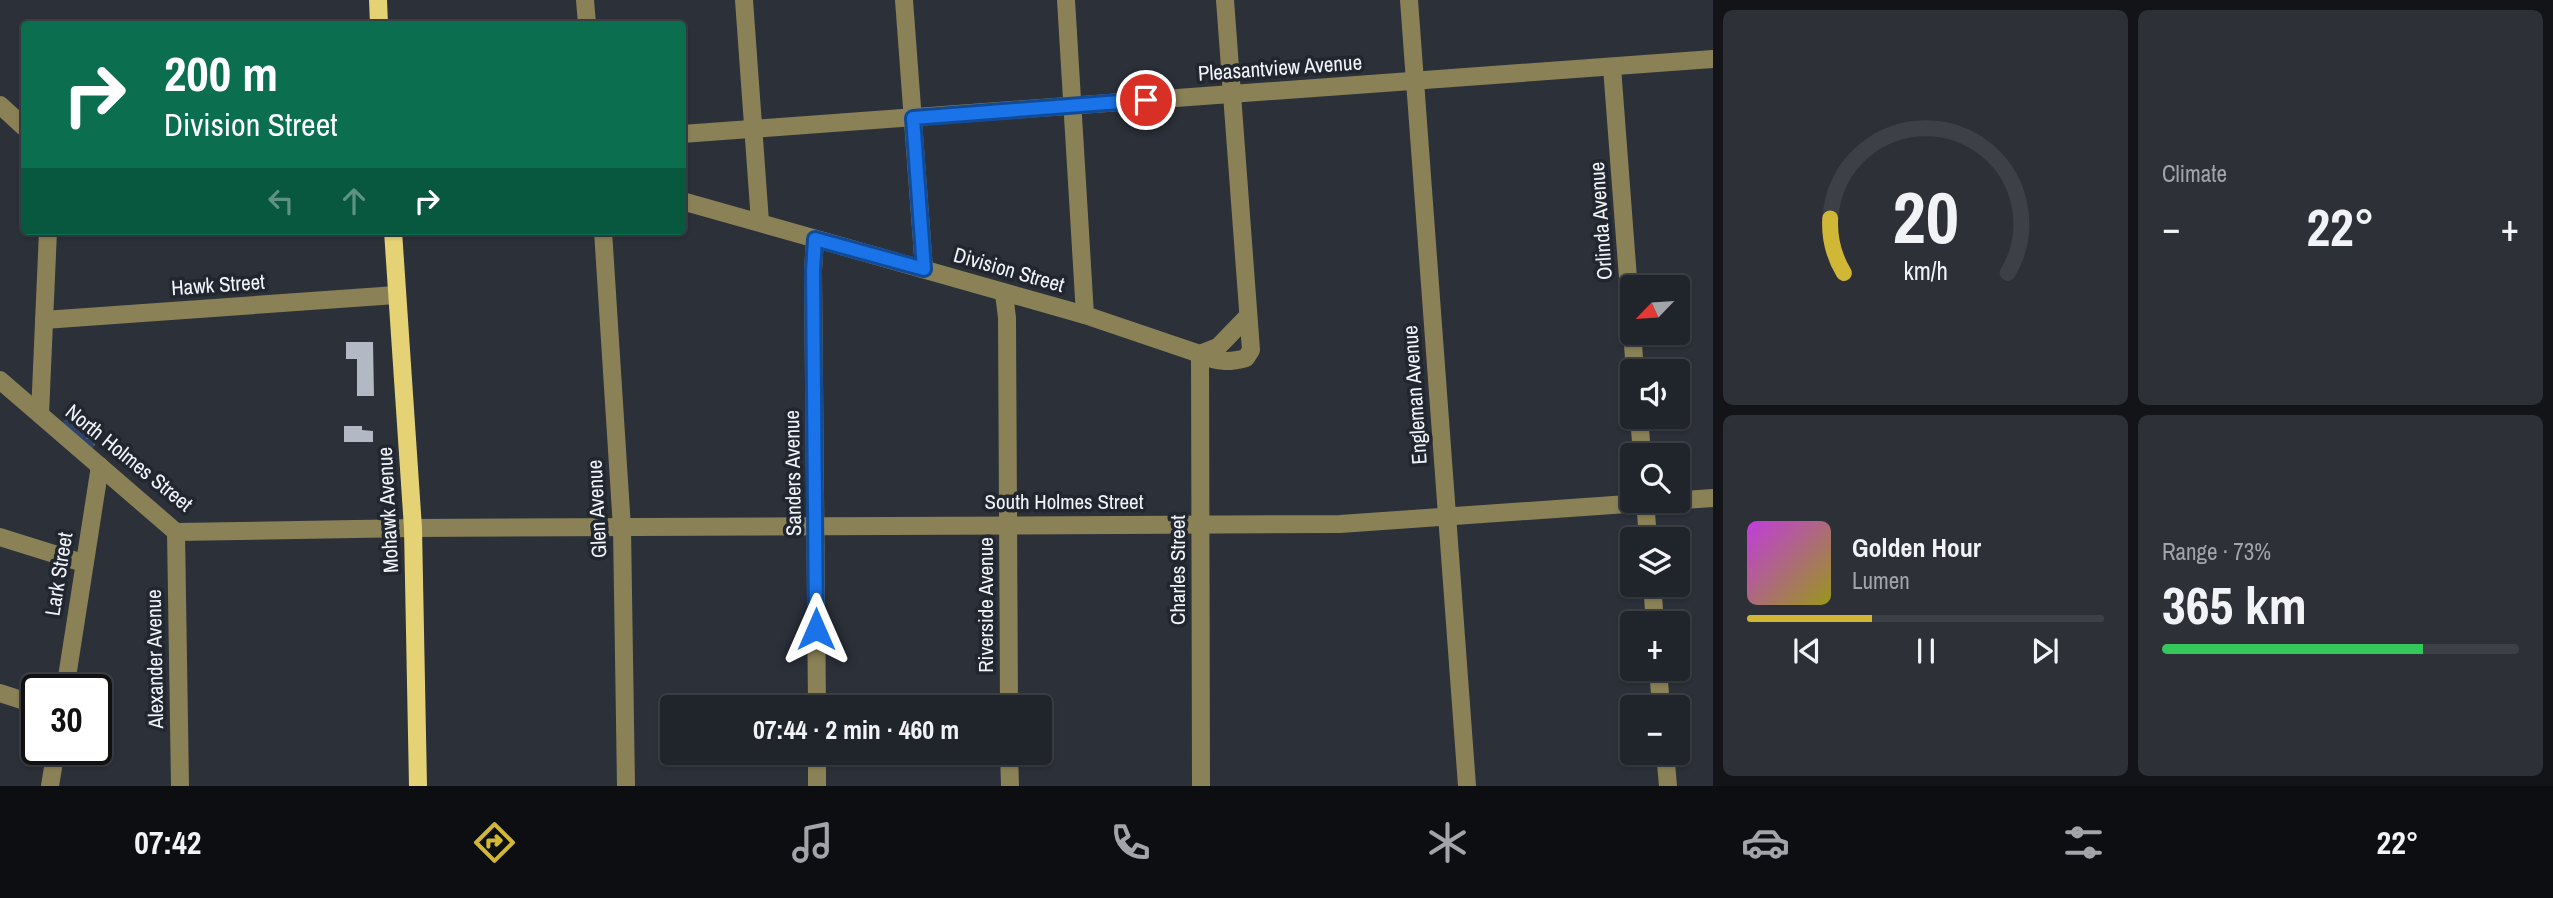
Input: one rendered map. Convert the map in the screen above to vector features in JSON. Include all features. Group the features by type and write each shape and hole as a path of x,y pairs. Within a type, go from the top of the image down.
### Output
{"main road":[{"path":"378,0 379,21"},
{"name":"Mohawk Avenue","path":"393,235 413,528 418,786"}],"street":[{"path":"585,0 587,21"},
{"path":"744,0 760,222"},
{"path":"904,0 924,269"},
{"path":"1066,0 1086,315"},
{"path":"1200,354 1214,361 1231,362 1246,358 1251,350 1225,0"},
{"name":"Engleman Avenue","path":"1409,0 1467,786"},
{"name":"Pleasantview Avenue","path":"686,134 1713,59"},
{"name":"Orlinda Avenue","path":"1612,67 1634,359"},
{"path":"0,105 21,124"},
{"name":"Division Street","path":"686,202 1086,315 1200,354"},
{"path":"40,414 48,235"},
{"name":"Glen Avenue","path":"603,235 622,528 626,786"},
{"name":"Sanders Avenue","path":"815,239 813,271 817,695"},
{"name":"Riverside Avenue","path":"1004,293 1007,318 1009,695"},
{"name":"Hawk Street","path":"44,320 396,295"},
{"path":"1200,354 1218,347 1248,316"},
{"name":"Charles Street","path":"1200,354 1201,786"},
{"name":"North Holmes Street","path":"0,380 176,532 413,528"},
{"name":"Lark Street","path":"67,674 100,466"},
{"name":"South Holmes Street","path":"1690,499 1713,498"},
{"name":"South Holmes Street","path":"413,528 1340,524 1620,504"},
{"name":"Alexander Avenue","path":"176,532 180,786"},
{"path":"0,537 83,563"},
{"path":"0,693 21,700"},
{"path":"50,786 53,765"},
{"path":"817,765 817,786"},
{"path":"1009,765 1010,786"},
{"path":"1666,765 1668,786"}],"shaded area":[{"path":"67,418 90,423 96,436 92,449 61,423"}],"building":[{"path":"346,342 373,342 374,396 357,396 357,359 346,359"},
{"path":"344,426 362,426 362,430 373,431 373,442 344,442"}],"route":[{"path":"816,629 815,239 924,269 913,118 1146,100"}]}
